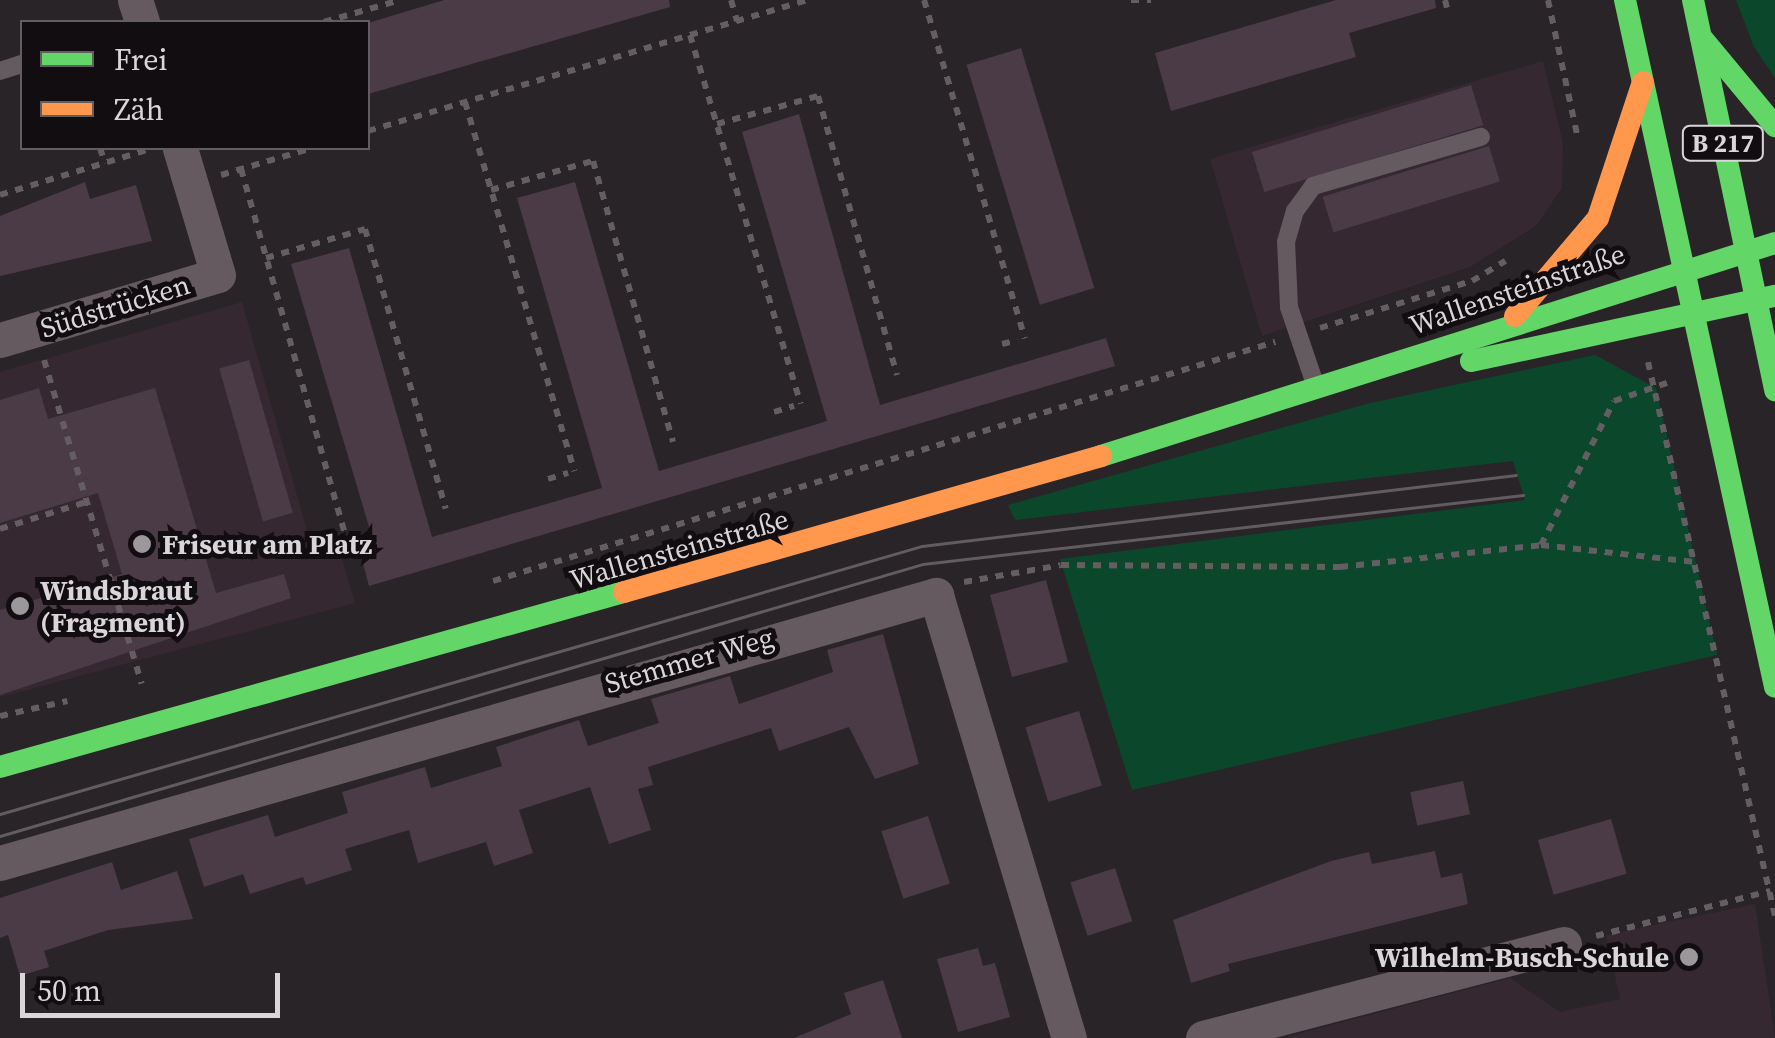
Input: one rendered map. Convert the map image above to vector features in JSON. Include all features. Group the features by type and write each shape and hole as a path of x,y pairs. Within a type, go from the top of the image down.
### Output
{"street":[{"name":"B 217","path":"1625,0 1775,686"},
{"name":"B 217","path":"1693,0 1746,250 1766,298 1775,390"},
{"path":"1701,37 1775,126"},
{"path":"1512,320 1598,218 1643,82"},
{"name":"Südstrücken","path":"0,340 218,274 181,150"},
{"name":"Wallensteinstraße","path":"0,767 402,660 1317,390 1512,320 1682,265 1775,243"},
{"name":"Wallensteinstraße","path":"1372,373 1694,316 1766,298"},
{"path":"936,595 1068,1038"},
{"name":"Stemmer Weg","path":"0,864 936,595"},
{"path":"1223,1035 1564,944"}],"lane":[{"path":"1317,390 1298,334 1286,242 1314,186 1481,136"}],"path":[{"path":"331,20 400,0"},
{"path":"731,0 737,21"},
{"path":"370,130 808,0"},
{"path":"924,0 1021,339 1002,344"},
{"path":"1131,0 1150,0"},
{"path":"1548,0 1579,144"},
{"path":"690,35 798,405 774,412"},
{"path":"716,124 818,96 897,376"},
{"path":"464,102 571,472 548,478"},
{"path":"101,150 105,163"},
{"path":"0,195 150,150"},
{"path":"191,184 305,150"},
{"path":"491,190 592,161 672,442"},
{"path":"240,169 346,538"},
{"path":"266,258 365,229 446,508"},
{"path":"480,585 1472,281 1514,256"},
{"path":"34,330 142,684"},
{"path":"1541,545 1614,402 1656,388 1775,916"},
{"path":"0,529 86,502"},
{"path":"936,595 1061,566 1340,567 1541,545 1696,562"},
{"path":"124,688 159,679"},
{"path":"0,716 88,696"},
{"path":"1564,944 1770,891"}],"shaded area":[{"path":"1543,61 1563,143 1562,188 1536,226 1470,267 1262,336 1210,159"},
{"path":"242,302 314,555 339,549 355,603 0,697 0,372"},
{"name":"Wilhelm-Busch-Schule","path":"1755,904 1775,1038 1282,1038 1510,978 1560,1012 1620,999 1606,935"}],"green space":[{"path":"1736,0 1775,0 1775,78 1754,47"},
{"path":"1595,355 1656,388 1717,655 1132,790 1060,559 1525,500 1513,461 1015,520 1008,505 1370,403"}],"building":[{"path":"444,0 669,0 670,7 370,93 370,22"},
{"path":"1336,0 1435,0 1436,8 1349,33 1356,57 1171,111 1155,53"},
{"path":"1021,48 1094,288 1040,305 966,65"},
{"path":"1471,85 1483,125 1264,192 1252,152"},
{"path":"799,114 880,405 1106,338 1115,366 369,586 360,552 375,547 291,264 349,248 432,537 602,488 517,198 575,182 659,471 811,426 827,421 742,132"},
{"path":"1489,146 1500,181 1333,232 1323,197"},
{"path":"85,182 90,199 136,185 152,241 0,276 0,216"},
{"path":"249,360 293,513 263,521 219,369"},
{"path":"39,388 48,419 155,388 216,593 284,574 291,598 0,695 0,610 122,574 98,493 0,523 0,400"},
{"path":"1046,580 1068,662 1012,677 990,595"},
{"path":"883,634 919,764 875,779 849,727 779,751 771,728 648,767 653,785 638,789 651,830 609,844 590,787 519,810 533,853 494,866 486,842 418,863 409,830 345,849 352,870 306,885 303,877 250,894 243,874 204,887 189,839 268,815 275,837 348,813 342,792 425,767 431,788 502,766 496,747 579,720 588,746 659,723 651,699 730,676 739,704 833,672 827,650"},
{"path":"1079,711 1102,786 1048,802 1025,727"},
{"path":"1463,781 1470,814 1417,825 1410,792"},
{"path":"928,816 950,884 903,899 881,831"},
{"path":"1611,819 1627,874 1554,895 1538,840"},
{"path":"1435,851 1441,878 1462,873 1468,904 1228,964 1230,971 1191,983 1173,920 1331,861 1369,852 1372,864"},
{"path":"112,862 121,890 177,871 193,919 108,930 44,951 49,967 20,976 8,935 0,938 0,898"},
{"path":"1115,868 1132,921 1088,936 1070,883"},
{"path":"978,948 983,966 995,963 1010,1017 958,1032 937,959"},
{"path":"883,980 902,1038 794,1038 851,1014 844,993"}],"tram line":[{"path":"0,814 922,546 1516,475"},
{"path":"0,836 923,564 1523,495"}],"traffic: fast":[{"path":"1625,0 1775,687"},
{"path":"1693,0 1775,390"},
{"path":"1701,37 1775,126"},
{"path":"1101,456 1775,243"},
{"path":"1471,361 1775,296"},
{"path":"0,767 624,592"}],"traffic: slow":[{"path":"1515,316 1598,218 1643,82"},
{"path":"624,592 1101,456"}],"place":[{"name":"Friseur am Platz","path":"142,544"},
{"name":"Windsbraut (Fragment)","path":"20,606"},
{"name":"Wilhelm-Busch-Schule","path":"1689,957"}]}
